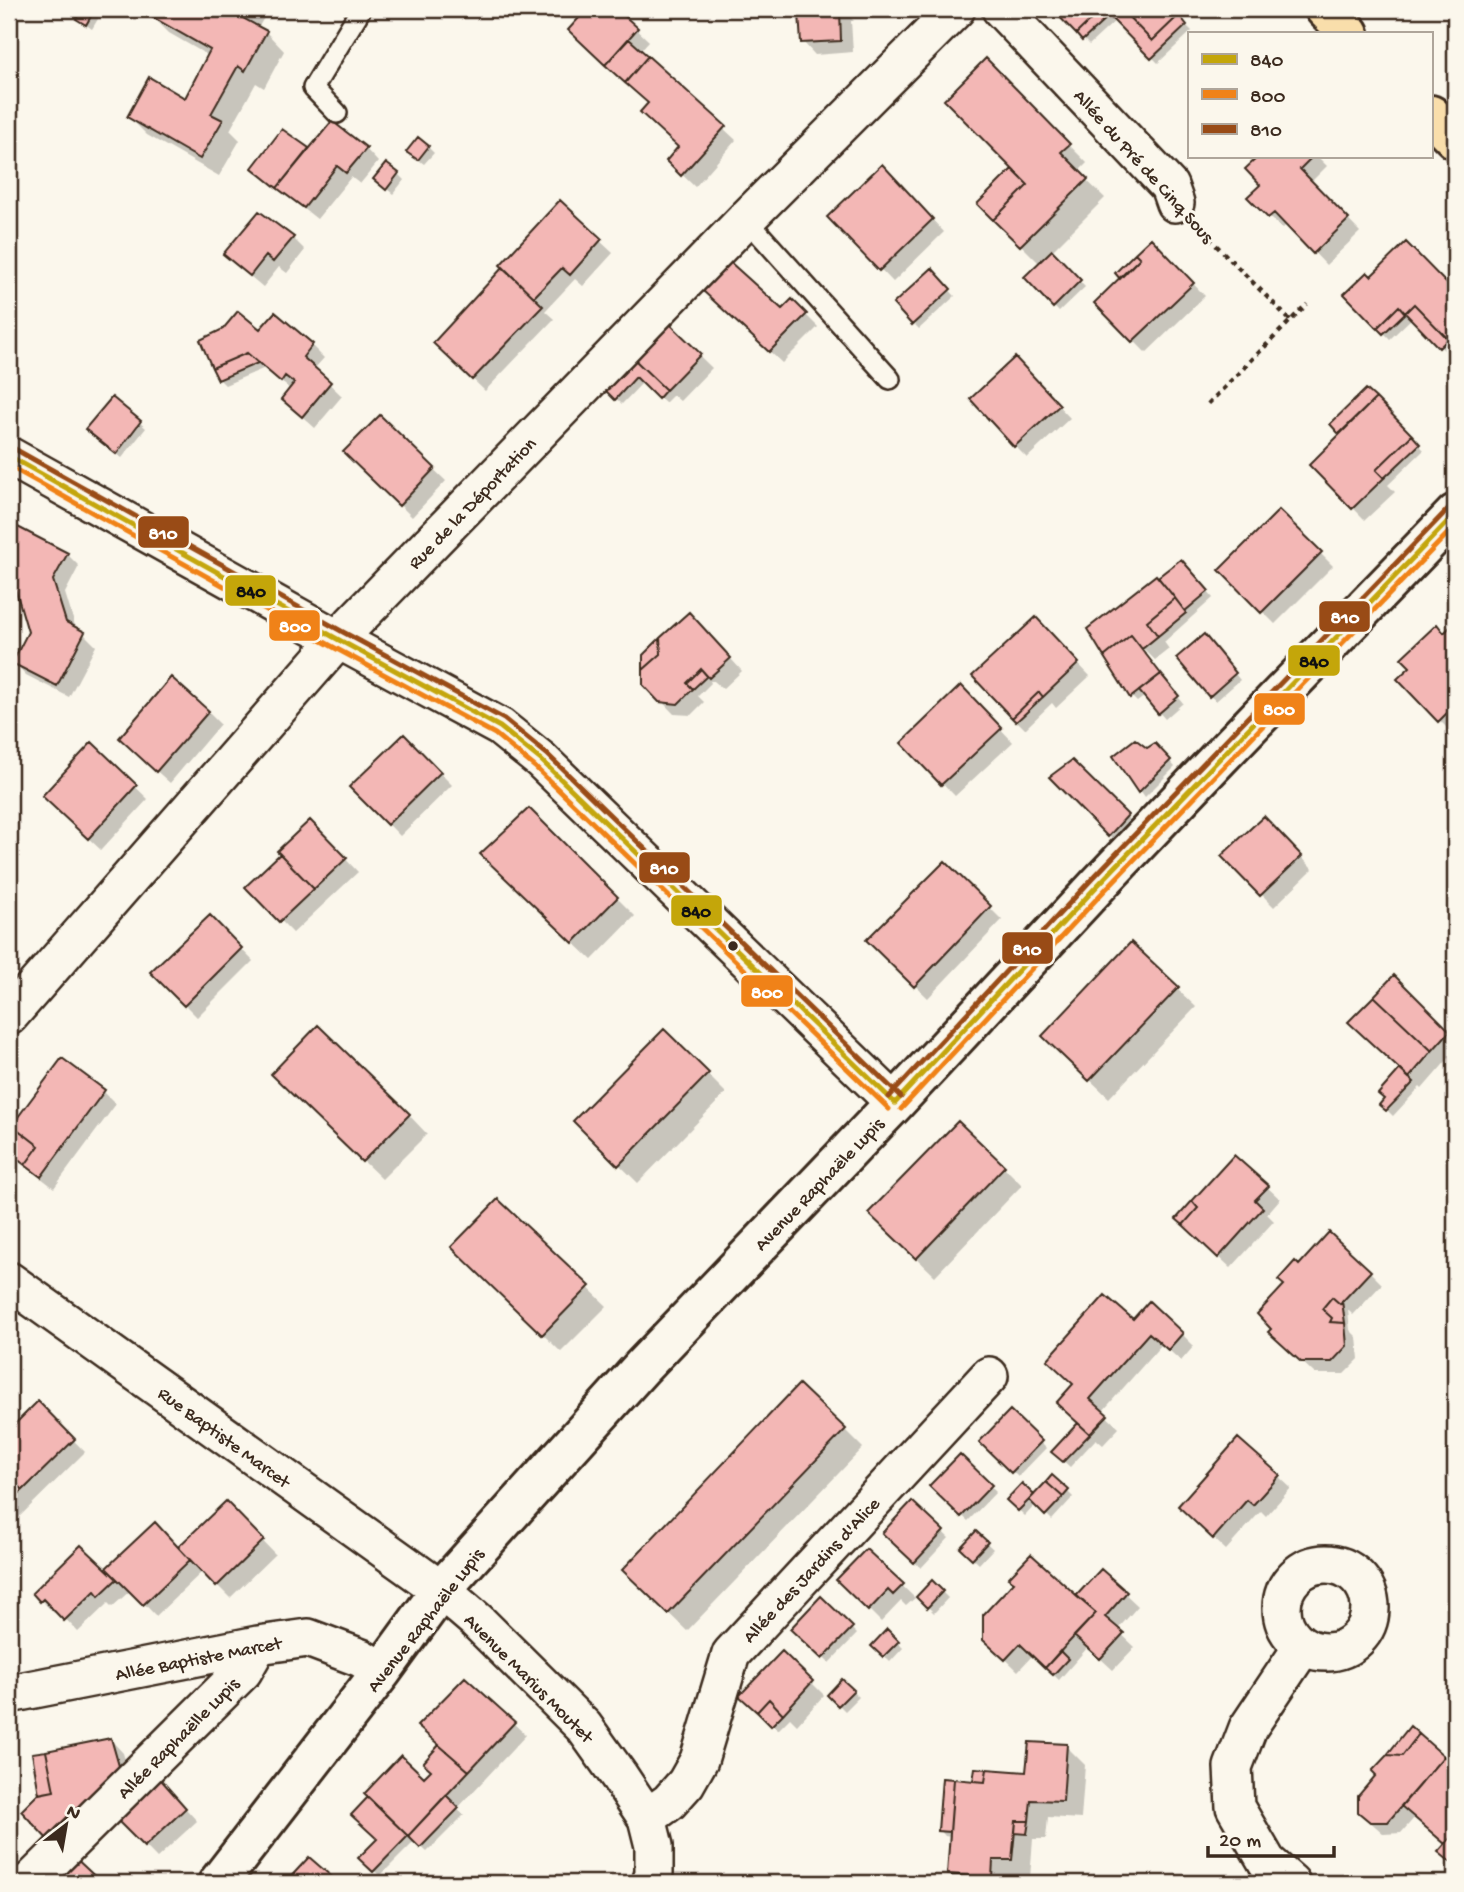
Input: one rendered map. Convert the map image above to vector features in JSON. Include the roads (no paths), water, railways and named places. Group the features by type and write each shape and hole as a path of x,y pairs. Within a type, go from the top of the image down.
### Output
{"main road":[{"path":"1325,9 1348,32"},
{"path":"1432,116 1455,139"}],"street":[{"name":"Rue de la Déportation","path":"9,1016 339,640 746,219 956,9"},
{"name":"Allée du Pré de Cinq Sous","path":"1001,9 1169,186 1175,203"},
{"path":"9,456 500,727 541,760 895,1103"},
{"name":"Avenue Raphaële Lupis","path":"218,1883 382,1671 441,1590 642,1367 895,1103 1107,876 1455,514"},
{"name":"Rue Baptiste Marcet","path":"9,1281 441,1590"},
{"name":"Allée des Jardins d'Alice","path":"647,1818 669,1802 686,1783 699,1760 731,1654 989,1376"},
{"name":"Avenue Marius Moutet","path":"441,1590 476,1620 584,1727 647,1818 654,1846 651,1883"},
{"name":"Allée Baptiste Marcet","path":"9,1694 258,1645 308,1638 361,1658 382,1671"},
{"name":"Allée Raphaëlle Lupis","path":"29,1883 243,1671 258,1645"},
{"path":"1291,1883 1267,1862 1235,1807 1233,1767 1248,1728 1303,1646"}],"lane":[{"path":"337,113 313,88 361,9"},
{"path":"746,219 890,379"}]}
